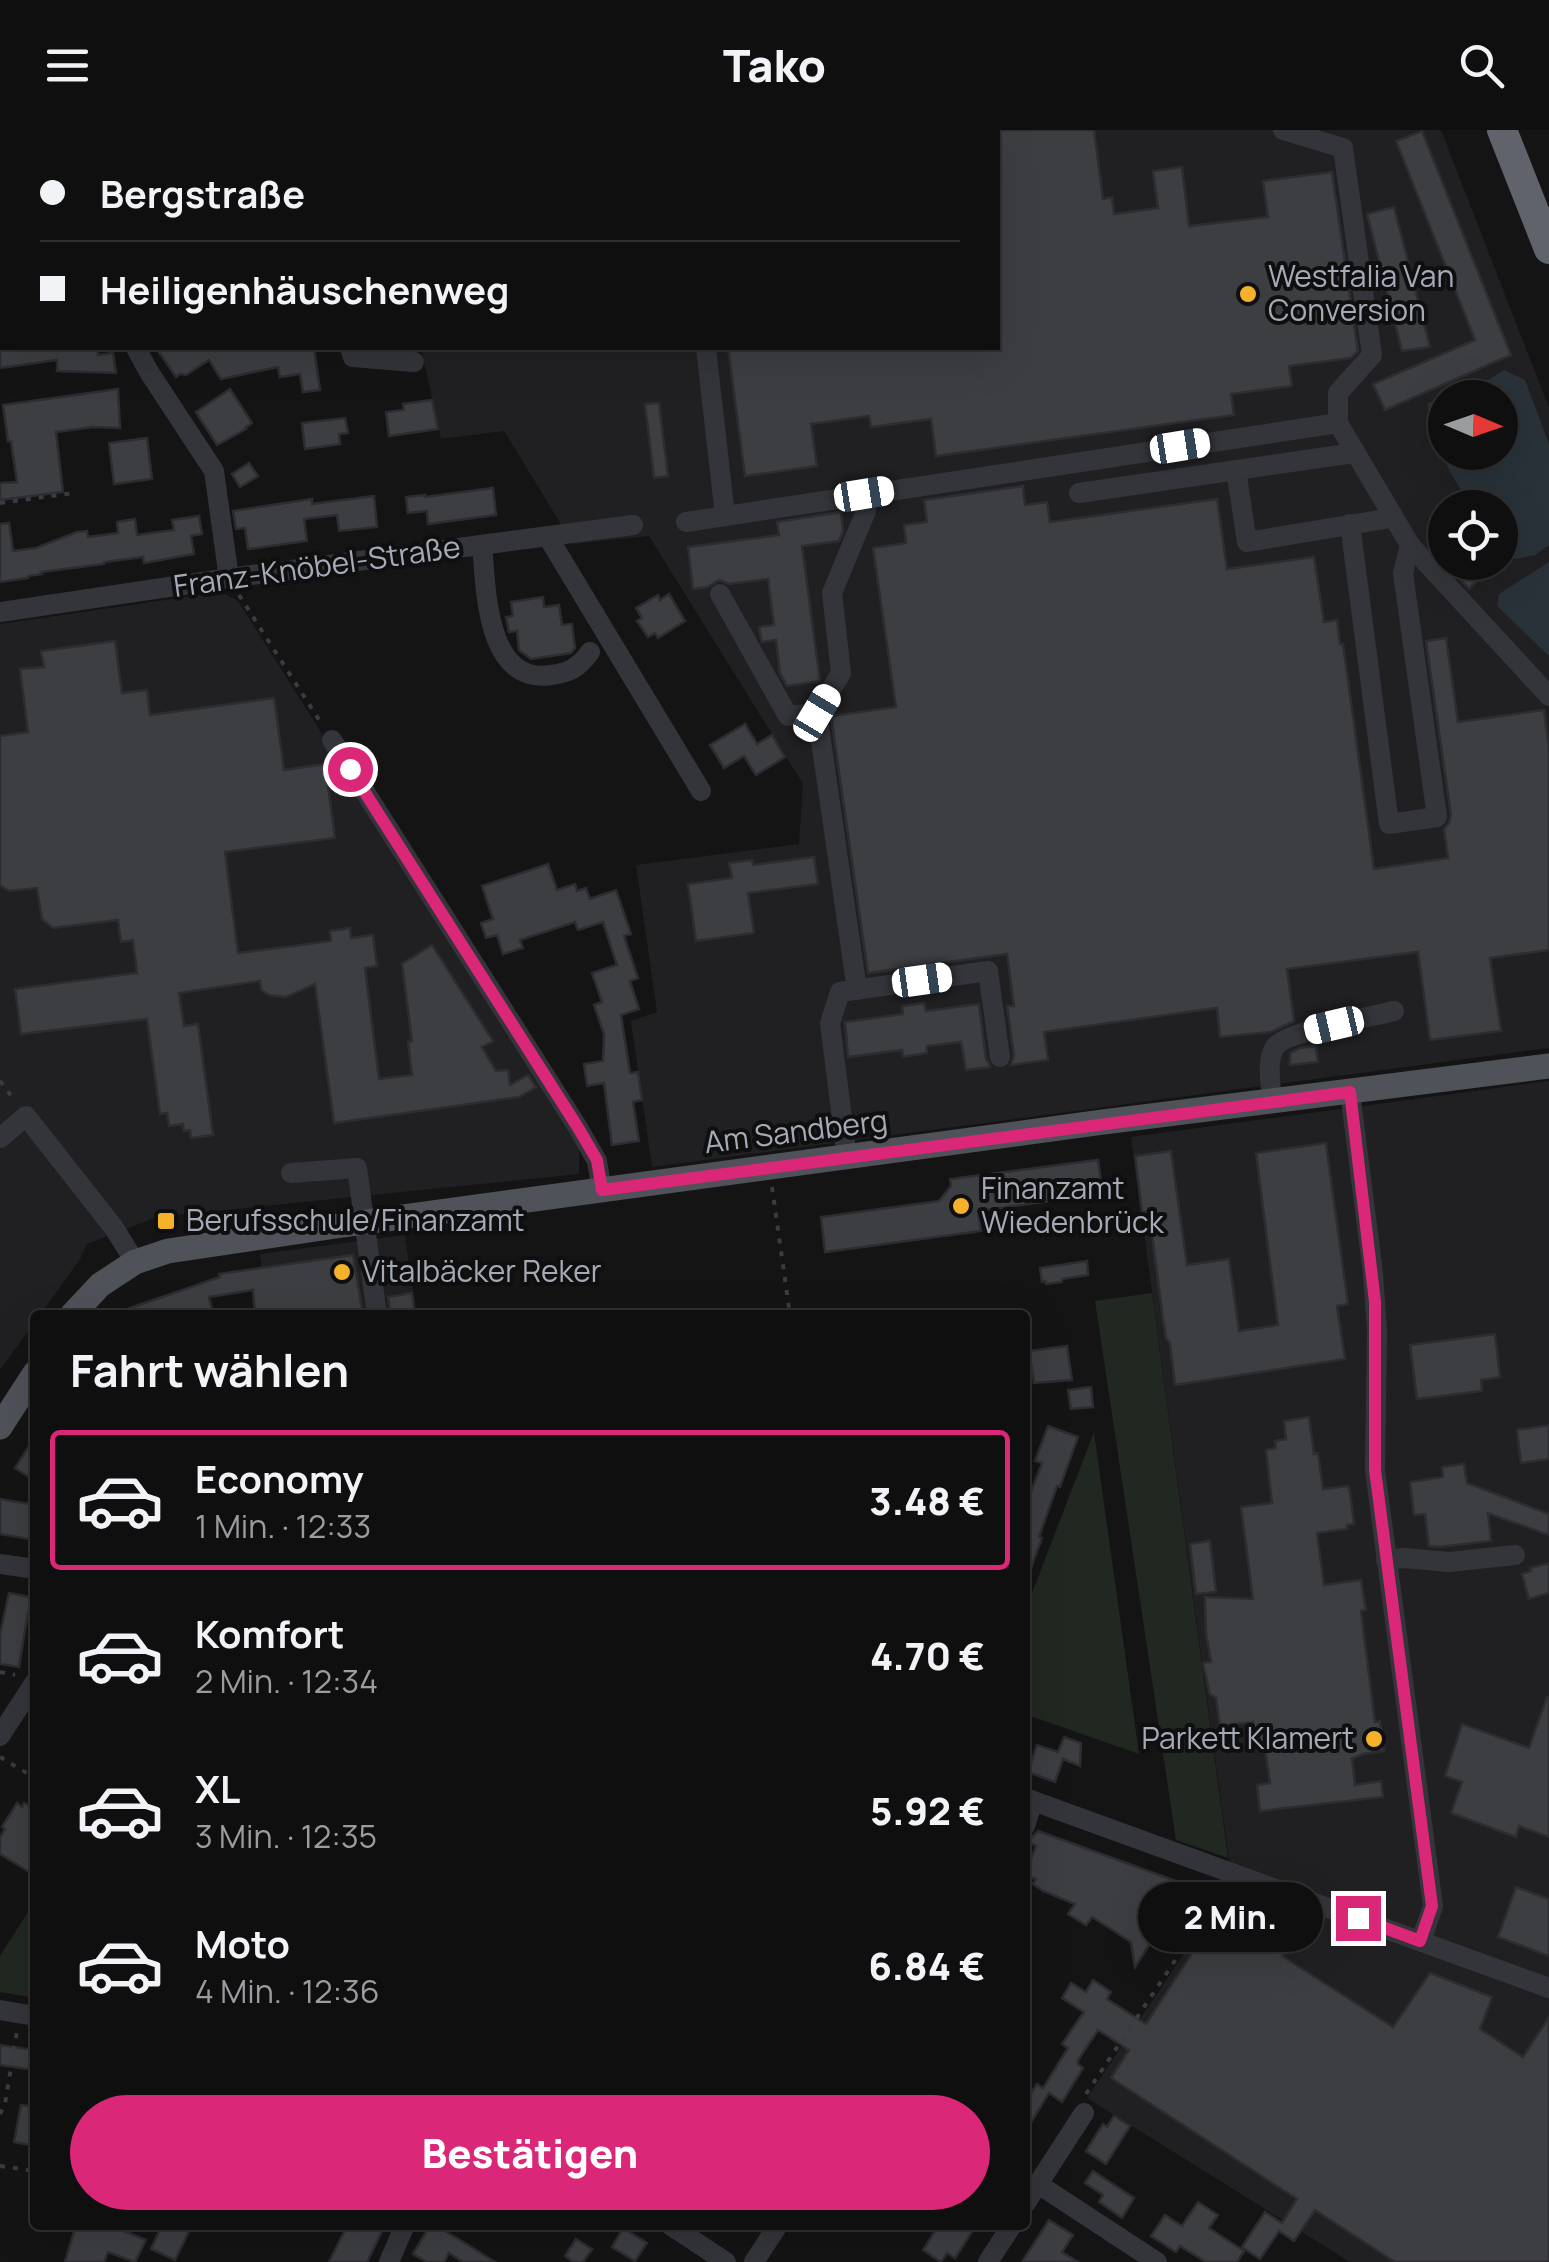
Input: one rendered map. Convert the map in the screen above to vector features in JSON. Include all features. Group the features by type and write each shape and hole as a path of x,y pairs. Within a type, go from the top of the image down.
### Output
{"highway":[{"path":"1502,130 1549,249"}],"main road":[{"name":"Am Sandberg","path":"77,1310 100,1285 134,1262 168,1251 1549,1066"},
{"path":"0,1427 30,1381"}],"street":[{"path":"1283,130 1343,148 1372,355 1338,393 1338,423 1410,545 1549,696"},
{"path":"137,350 214,471 229,578"},
{"path":"351,350 353,357 414,362"},
{"path":"706,350 725,516"},
{"path":"686,522 1338,423"},
{"path":"1080,493 1354,450"},
{"path":"1236,470 1247,542 1384,519 1392,514"},
{"path":"857,990 817,713 842,673 832,592 866,512 864,494"},
{"path":"1350,524 1389,824 1437,817 1403,572 1410,545"},
{"name":"Franz-Knöbel-Straße","path":"0,612 634,526"},
{"path":"548,536 700,791"},
{"path":"482,545 496,642 510,664 537,677 561,674 579,667 590,652"},
{"path":"720,594 788,716 817,713"},
{"path":"332,740 577,1126 597,1160 602,1190"},
{"path":"847,1158 830,1023 840,992 988,970 1000,1057"},
{"path":"1272,1101 1270,1064 1275,1047 1285,1039 1394,1012"},
{"path":"1350,1092 1373,1273 1375,1470 1432,1906 1420,1941"},
{"path":"0,1138 26,1116 114,1228 134,1262"},
{"path":"292,1174 368,1167 364,1222 376,1310"},
{"path":"1386,1560 1449,1562 1515,1556"},
{"path":"0,1564 30,1568"},
{"path":"0,1736 30,1690"},
{"path":"1030,1799 1549,1988"},
{"path":"1030,2196 1084,2112"},
{"path":"1038,2184 1157,2262"},
{"path":"389,2262 403,2230"},
{"path":"678,2230 726,2262"},
{"path":"754,2262 775,2230"},
{"path":"988,2262 1009,2230"}],"path":[{"path":"0,503 74,492"},
{"path":"229,578 332,740"},
{"path":"0,1082 26,1116"},
{"path":"770,1168 789,1310"},
{"path":"0,1757 30,1775"},
{"path":"1084,2112 1082,2100 1232,1874"},
{"path":"0,2114 5,2104 18,2013"},
{"path":"0,2166 30,2170"}],"shaded area":[{"path":"1000,130 1441,130 1549,408 1549,1048 652,1167 631,1021 657,1012 636,865 799,844 803,784 649,536 573,544 504,431 441,439 421,350 1000,350"},
{"path":"1504,370 1525,380 1549,444 1549,545 1535,555 1518,559 1518,490 1462,490 1450,470 1518,470 1518,380 1488,380"},
{"path":"1549,562 1549,656 1497,606 1499,594"},
{"path":"220,592 238,601 579,1141 579,1174 157,1217 87,1244 44,1310 30,1310 30,1329 0,1370 0,624"},
{"path":"1549,1081 1549,2262 1350,2262 1087,2098 1232,1882 1131,1137"},
{"path":"405,1235 415,1310 267,1310 260,1254"},
{"path":"1152,1293 1228,1858 1176,1840 1095,1301"},
{"path":"1094,1432 1139,1754 1030,1716 1032,1593"},
{"path":"30,1909 30,1997 0,1992 0,1956"}],"building":[{"path":"1000,130 1094,130 1103,199 1112,197 1114,214 1158,208 1153,171 1182,167 1189,226 1268,217 1263,181 1332,172 1358,351 1351,358 1289,366 1292,386 1231,394 1234,415 936,456 931,419 871,427 869,416 811,424 817,466 745,476 728,350 1000,350"},
{"path":"1422,131 1511,355 1454,380 1428,380 1428,391 1385,410 1373,384 1475,340 1396,141"},
{"path":"1394,207 1430,347 1402,351 1367,214"},
{"path":"0,350 97,350 98,355 113,353 116,373 57,371 57,360 0,368"},
{"path":"157,350 314,350 320,390 303,392 300,374 280,377 278,367 221,379 209,360 176,377"},
{"path":"118,389 120,428 56,432 63,492 0,500 0,483 17,482 3,405"},
{"path":"230,389 252,423 217,445 196,412"},
{"path":"432,400 438,429 389,436 386,412 404,410 403,404"},
{"path":"659,403 668,476 654,478 645,404"},
{"path":"345,418 348,433 339,434 340,444 305,449 302,423"},
{"path":"147,438 152,479 114,484 109,443"},
{"path":"249,463 258,476 240,487 232,474"},
{"path":"1023,486 1025,505 1047,502 1050,522 1217,499 1227,569 1314,557 1324,622 1337,620 1343,644 1374,869 1448,858 1444,829 1451,815 1426,641 1446,638 1458,722 1544,710 1549,748 1549,950 1490,958 1501,1031 1430,1040 1418,952 1287,969 1294,1021 1271,1032 1220,1037 1217,1008 1044,1032 1048,1060 1011,1065 1014,1055 1007,1006 1014,1006 1007,954 868,973 831,716 896,707 873,548 906,543 904,525 927,522 924,500"},
{"path":"493,488 496,515 428,524 427,511 408,513 406,497"},
{"path":"374,496 377,527 339,531 337,515 304,519 307,541 248,549 245,528 236,529 233,511 312,499 312,504"},
{"path":"841,512 843,531 839,541 802,546 820,681 787,686 780,673 776,640 761,639 759,627 774,625 768,579 729,584 719,580 708,587 693,589 688,547 779,535 777,522"},
{"path":"199,516 202,534 191,536 194,554 144,563 143,557 104,562 0,582 0,524 9,523 13,551 36,548 77,532 87,531 88,537 118,533 117,522 135,519 137,535 174,530 172,520"},
{"path":"1461,580 1478,580 1469,589"},
{"path":"669,594 685,621 658,638 655,633 648,637 637,621 642,618 636,608 658,595 660,600"},
{"path":"543,597 544,607 559,605 562,625 572,624 575,648 571,653 531,659 519,650 517,631 509,632 506,617 513,616 511,602"},
{"path":"115,641 122,693 147,690 150,715 274,698 284,770 325,764 335,838 225,852 238,953 331,941 330,931 350,928 351,938 373,935 377,966 365,968 379,1079 412,1075 408,1042 412,1041 402,964 432,945 493,1041 482,1047 496,1071 508,1070 510,1085 528,1075 536,1087 519,1097 334,1123 315,984 286,997 269,995 261,990 260,981 179,993 184,1026 198,1024 213,1135 191,1138 190,1130 184,1131 183,1124 169,1126 167,1113 160,1114 147,1019 21,1034 15,989 137,973 133,940 121,942 118,920 53,928 42,919 37,888 9,891 0,885 0,736 28,732 20,669 44,667 41,651"},
{"path":"745,724 757,744 772,735 785,757 756,775 744,756 724,768 710,745"},
{"path":"814,857 818,884 748,893 754,933 696,941 688,884 732,878 729,863 752,860 753,865"},
{"path":"548,864 557,890 575,884 577,891 586,888 590,899 616,890 631,934 624,936 638,978 630,981 639,1009 621,1015 630,1073 638,1072 642,1100 633,1102 639,1141 612,1145 604,1083 587,1086 584,1064 603,1061 604,1034 594,1005 602,1002 592,973 617,965 603,922 578,930 575,922 520,940 523,948 503,954 497,935 486,938 481,923 493,919 482,886"},
{"path":"924,1003 926,1011 979,1004 986,1059 991,1067 966,1070 961,1042 927,1046 927,1053 903,1057 902,1050 848,1057 845,1022 903,1014 902,1006"},
{"path":"1316,1046 1318,1062 1290,1065 1290,1053"},
{"path":"1326,1143 1348,1304 1337,1306 1345,1359 1175,1385 1149,1211 1142,1212 1135,1156 1171,1151 1187,1265 1229,1259 1239,1331 1278,1325 1256,1153"},
{"name":"Finanzamt Wiedenbrück","path":"1098,1160 1103,1194 978,1211 981,1231 825,1252 821,1217 939,1201 951,1186 950,1179"},
{"path":"353,1255 362,1310 255,1310 253,1290 209,1297 209,1310 125,1310 220,1277 219,1274"},
{"path":"1087,1261 1088,1275 1062,1282 1042,1282 1040,1268"},
{"path":"412,1293 414,1310 390,1310 388,1297"},
{"path":"1495,1334 1500,1377 1481,1380 1482,1391 1417,1399 1410,1345"},
{"path":"1067,1346 1072,1380 1034,1383 1030,1351"},
{"path":"1091,1387 1093,1407 1071,1409 1068,1390"},
{"path":"1309,1417 1323,1489 1348,1486 1350,1492 1354,1524 1347,1525 1347,1529 1317,1533 1324,1585 1361,1580 1366,1610 1361,1611 1375,1722 1380,1721 1384,1751 1352,1759 1355,1785 1381,1781 1383,1797 1260,1811 1257,1785 1270,1783 1265,1748 1257,1749 1253,1722 1220,1726 1216,1698 1210,1694 1203,1663 1211,1662 1205,1597 1253,1599 1241,1507 1272,1503 1266,1450 1276,1448 1275,1441 1286,1439 1284,1421"},
{"path":"1549,1425 1549,1459 1521,1463 1517,1430"},
{"path":"1048,1426 1078,1437 1060,1487 1057,1486 1030,1571 1030,1494 1042,1463 1035,1461"},
{"path":"30,1445 30,1478 15,1468"},
{"path":"1464,1464 1467,1483 1549,1514 1549,1535 1488,1513 1491,1541 1429,1546 1425,1514 1414,1515 1410,1482 1443,1477 1442,1467"},
{"path":"0,1499 30,1504 30,1539 0,1534"},
{"path":"1210,1541 1216,1592 1196,1594 1190,1544"},
{"path":"1549,1563 1549,1593 1529,1599 1522,1574"},
{"path":"9,1593 30,1597 19,1667 0,1664 0,1635"},
{"path":"1547,1697 1549,1837 1519,1826 1516,1837 1451,1813 1462,1782 1445,1776 1462,1724 1529,1748"},
{"path":"1064,1737 1081,1743 1080,1766 1063,1759 1055,1782 1030,1773 1037,1745 1058,1752"},
{"path":"17,1803 30,1806 28,1871 0,1854 0,1837 5,1829 2,1827"},
{"path":"1038,1831 1198,1889 1194,1899 1284,1953 1282,1956 1393,2027 1430,1973 1492,1997 1480,2029 1523,2057 1549,2017 1549,2262 1395,2262 1315,2210 1294,2241 1279,2231 1260,2259 1242,2247 1265,2212 1282,2223 1297,2199 1111,2078 1129,2050 1098,2030 1078,2060 1083,2068 1062,2102 1049,2093 1030,2124 1030,2094 1037,2084 1043,2088 1068,2048 1062,2044 1084,2012 1062,1998 1071,1983 1086,1992 1093,1980 1111,1992 1107,1999 1146,2024 1204,1935 1164,1921 1135,1967 1131,1942 1092,1917 1086,1925 1068,1914 1075,1904 1033,1884 1036,1879 1030,1877 1030,1862 1036,1846 1030,1839"},
{"path":"1516,1887 1549,1899 1549,1956 1498,1937"},
{"path":"0,2045 30,2049 30,2069 0,2065"},
{"path":"21,2105 30,2106 30,2145 14,2142"},
{"path":"1114,2116 1130,2126 1106,2164 1086,2151 1103,2124 1107,2127"},
{"path":"1093,2171 1134,2198 1122,2218 1099,2202 1103,2195 1085,2183"},
{"path":"1198,2202 1218,2215 1209,2228 1244,2251 1237,2262 1206,2262 1180,2246 1176,2252 1151,2236 1165,2215 1182,2226"},
{"path":"1049,2220 1073,2235 1062,2252 1078,2262 1022,2262"},
{"path":"75,2230 121,2230 146,2240 135,2262 108,2252 104,2262 65,2262"},
{"path":"160,2230 190,2230 175,2260 151,2249"},
{"path":"345,2230 383,2230 367,2262 329,2262"},
{"path":"427,2230 443,2230 495,2262 463,2262 449,2253 444,2262 427,2262 413,2254"},
{"path":"622,2230 647,2243 635,2261 612,2247"},
{"path":"936,2230 972,2232 955,2258 947,2253 941,2262 923,2250"},
{"path":"576,2239 592,2249 583,2262 573,2262 565,2256"}],"place":[{"name":"Westfalia Van Conversion","path":"1248,294"},
{"name":"Finanzamt Wiedenbrück","path":"961,1206"},
{"name":"Berufsschule/Finanzamt","path":"166,1221"},
{"name":"Vitalbäcker Reker","path":"342,1272"},
{"name":"Parkett Klamert","path":"1374,1739"}],"route":[{"path":"350,769 577,1126 597,1160 602,1190 1350,1092 1375,1302 1375,1470 1432,1906 1420,1941 1358,1918"}]}
